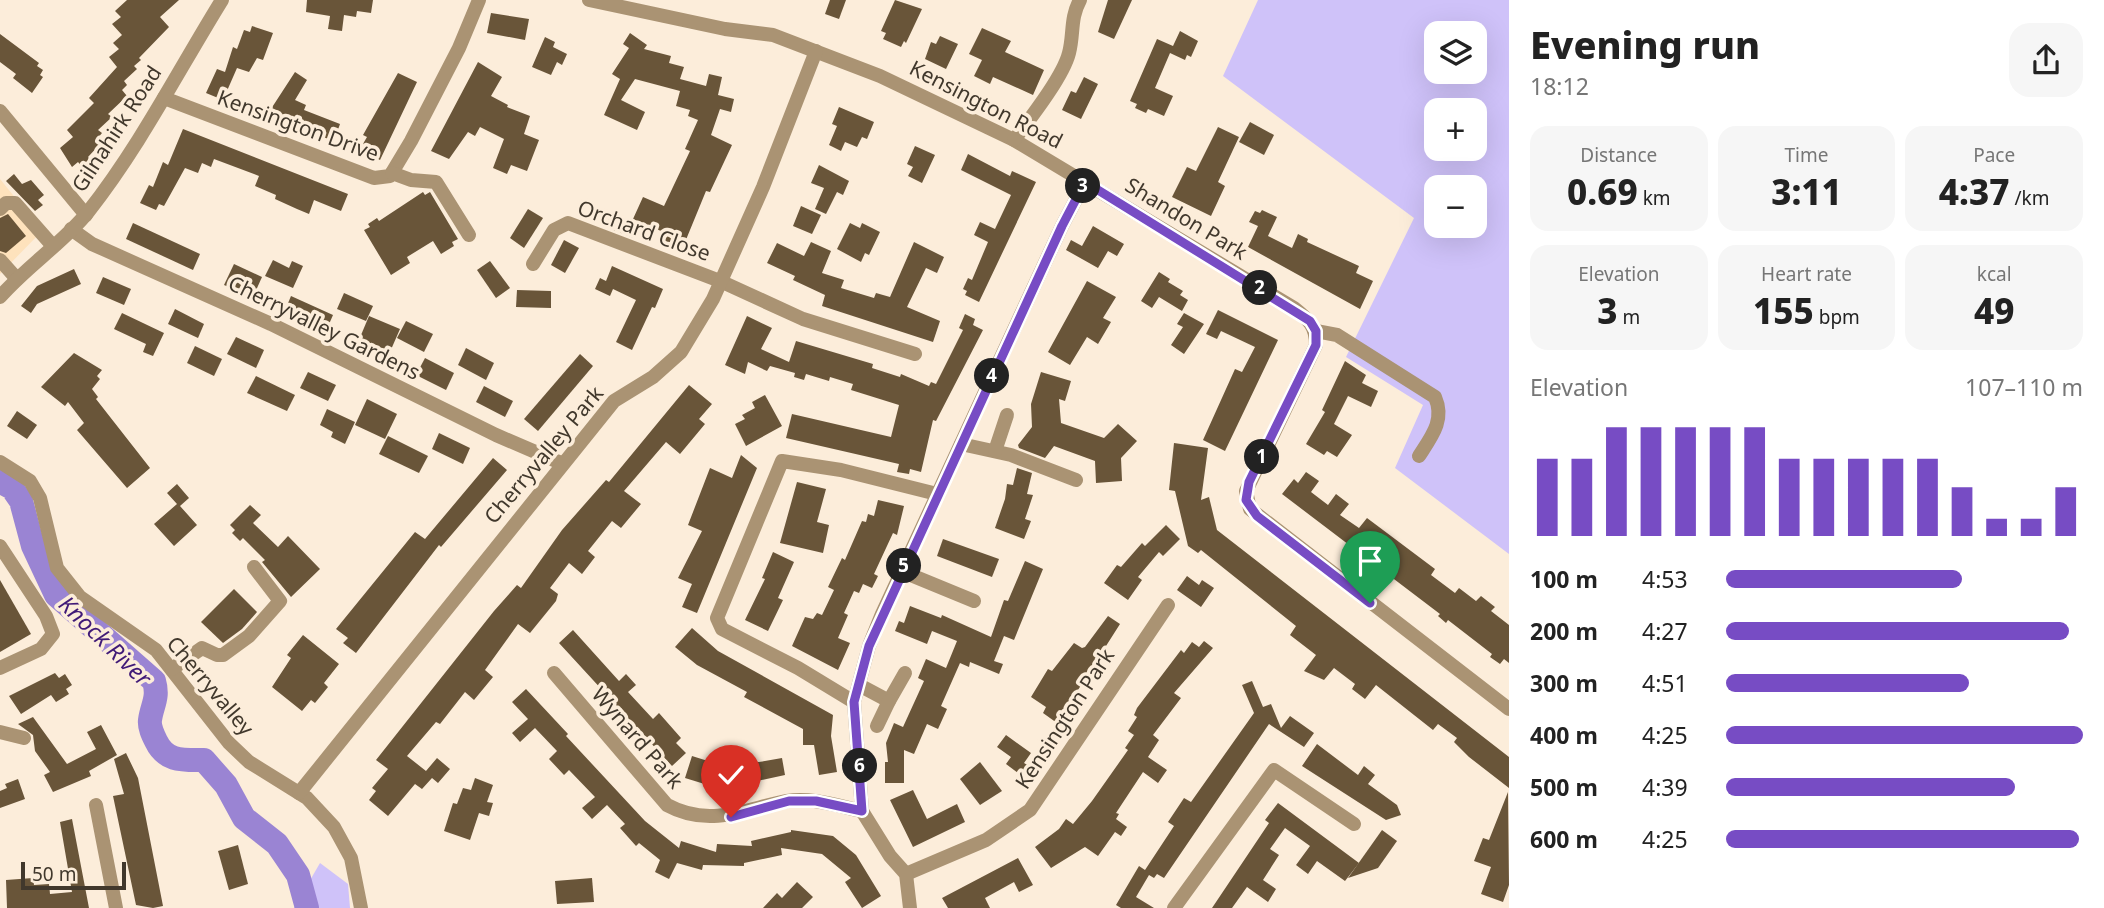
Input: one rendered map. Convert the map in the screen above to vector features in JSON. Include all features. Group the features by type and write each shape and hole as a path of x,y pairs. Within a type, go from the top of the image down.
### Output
{"street":[{"name":"Gilnahirk Road","path":"0,298 86,215 124,164 221,0"},
{"name":"Kensington Drive","path":"164,97 374,178 383,179 392,173 459,48 479,0"},
{"name":"Kensington Road","path":"589,0 621,3 725,29 773,35 912,90 1014,141 1085,182"},
{"path":"1014,141 1037,109 1069,53 1070,26 1080,0"},
{"name":"Cherryvalley Park","path":"299,793 561,463 614,401 653,377 681,352 720,281 816,51"},
{"path":"0,111 86,215"},
{"path":"392,173 411,180 436,183 469,234"},
{"path":"910,908 906,874 890,856 862,811 854,702 869,646 901,571 1085,182"},
{"name":"Shandon Park","path":"1085,182 1211,261 1294,308 1310,321 1316,331"},
{"path":"0,209 6,203 15,203 52,245"},
{"name":"Orchard Close","path":"533,264 554,230 568,223 720,281 803,319 915,354"},
{"name":"Cherryvalley Gardens","path":"71,229 92,244 271,324 496,435 561,463"},
{"path":"0,260 17,279"},
{"path":"1419,456 1436,429 1440,410 1434,397 1337,335 1316,331 1316,345 1246,491 1250,509 1509,709"},
{"path":"995,451 1007,415"},
{"path":"961,444 995,451 1076,480"},
{"path":"854,702 797,668 722,629 717,618 727,592 782,461 841,470 937,494"},
{"name":"Cherryvalley","path":"0,462 30,481 40,498 57,568 80,597 156,650 229,743 249,762 299,793 334,827 351,858 361,908"},
{"path":"0,546 46,616 53,634 41,649 0,668"},
{"path":"172,669 202,648 217,655 233,649 249,636 280,601 254,567"},
{"path":"901,571 974,601"},
{"name":"Kensington Park","path":"906,874 986,840 1030,810 1168,605"},
{"name":"Wynard Park","path":"554,673 667,805 682,814 731,817 789,801 816,801 862,811"},
{"path":"877,726 905,673"},
{"path":"859,685 889,701"},
{"path":"0,732 24,738"},
{"path":"1174,908 1274,770 1354,824"},
{"path":"96,806 116,908"}],"shaded area":[{"path":"1258,0 1509,0 1509,554 1395,468 1423,405 1346,357 1414,218 1223,76"},
{"path":"0,179 42,231 0,274"},
{"path":"320,863 348,884 350,908 294,908"}],"building":[{"path":"127,0 179,0 160,17 169,27 139,58 141,60 134,66 137,69 124,81 127,85 122,90 127,96 108,114 112,117 98,130 102,133 97,139 101,143 88,157 91,160 83,168 78,162 72,167 60,148 73,137 67,130 94,103 89,98 117,67 109,57 119,49 113,43 122,35 112,24 121,17 115,11"},
{"path":"307,0 373,0 371,13 357,11 356,17 344,15 342,31 328,29 330,16 306,12"},
{"path":"830,0 846,0 839,19 825,14"},
{"path":"895,0 922,9 906,43 904,41 901,47 883,39 886,33 881,31"},
{"path":"1108,0 1132,0 1114,39 1098,32"},
{"path":"491,13 529,19 525,40 487,33"},
{"path":"252,26 273,33 263,60 257,58 249,72 237,68 223,100 206,93 217,69 225,72 233,47 237,49 244,30 250,32"},
{"path":"982,28 1011,41 1005,52 1044,70 1033,95 993,77 990,84 974,76 982,60 969,54"},
{"path":"1180,31 1198,41 1191,57 1187,55 1185,60 1170,53 1155,88 1173,96 1164,116 1148,109 1146,113 1135,108 1137,104 1130,101 1157,39 1173,46"},
{"path":"630,33 647,45 644,49 671,56 669,63 684,67 680,79 706,86 709,74 722,77 718,95 734,99 731,112 720,109 711,135 732,145 710,192 706,191 683,247 658,239 661,231 633,219 643,197 664,206 690,151 685,149 698,120 688,116 690,110 676,106 680,91 635,79 621,100 645,112 637,130 604,115 620,79 612,74 629,48 623,44"},
{"path":"0,34 39,63 37,66 43,70 40,75 43,77 32,93 13,78 16,74 0,62"},
{"path":"940,36 958,44 946,69 925,59 931,42 936,44"},
{"path":"545,37 555,42 553,47 567,54 562,65 557,62 551,75 532,67"},
{"path":"478,62 502,77 491,96 508,105 507,107 530,116 524,134 539,140 527,171 511,165 507,174 493,168 504,139 480,127 475,136 468,132 449,159 431,151"},
{"path":"295,72 307,80 295,100 306,105 304,110 340,124 334,141 269,117 269,112"},
{"path":"398,73 417,82 380,160 360,149 367,137 363,135"},
{"path":"1084,77 1098,84 1081,119 1062,110 1071,91 1076,93"},
{"path":"839,107 874,122 867,139 862,137 857,147 845,142 841,151 829,145 837,126 832,124"},
{"path":"1250,122 1274,135 1264,155 1239,142"},
{"path":"1218,127 1239,137 1218,182 1225,186 1211,216 1172,197 1187,167 1196,171"},
{"path":"183,129 348,194 341,211 314,200 309,214 275,199 276,195 255,186 259,176 214,159 211,167 202,163 198,173 185,168 164,206 159,204 156,210 140,203 149,185 153,187 163,162 168,165"},
{"path":"915,146 935,155 922,183 908,176 913,167 907,164"},
{"path":"968,154 1010,176 1012,171 1036,182 979,302 965,295 967,291 963,289 968,278 972,280 988,242 974,235 980,222 995,229 1011,195 961,170"},
{"path":"819,165 849,181 843,195 837,192 826,214 815,209 824,188 811,183"},
{"path":"14,174 22,184 31,180 44,195 38,200 43,205 35,211 6,181"},
{"path":"423,192 425,195 430,192 458,239 452,242 454,246 441,254 433,241 407,257 410,263 391,275 364,230 377,218 379,221"},
{"path":"801,206 821,215 812,234 793,226"},
{"path":"528,209 543,218 524,248 510,238"},
{"path":"1262,210 1277,217 1268,236 1292,248 1298,234 1308,239 1307,242 1359,266 1356,273 1373,281 1360,309 1248,247 1258,226 1249,222 1255,211 1260,213"},
{"path":"8,214 26,236 6,253 0,251 0,218"},
{"path":"610,217 639,227 634,238 606,227"},
{"path":"133,223 200,254 193,270 126,239"},
{"path":"850,223 860,228 862,223 880,232 869,255 865,253 861,262 837,249"},
{"path":"1093,226 1124,244 1117,256 1108,251 1098,268 1066,250 1071,240 1082,246"},
{"path":"564,240 579,248 565,273 551,265"},
{"path":"811,242 831,251 822,273 844,280 841,288 874,298 876,293 890,297 914,242 944,257 937,273 926,268 907,307 940,321 933,342 822,306 825,295 793,280 795,276 767,263 777,243 804,256"},
{"path":"273,260 289,268 292,261 303,266 293,288 265,276"},
{"path":"490,261 510,288 496,298 477,270"},
{"path":"234,264 262,277 253,297 224,285"},
{"path":"612,266 663,289 632,350 616,342 636,300 613,289 610,296 595,289 600,278 606,281"},
{"path":"74,269 81,284 37,304 31,313 21,306 37,286"},
{"path":"1159,272 1170,279 1168,282 1183,291 1180,295 1188,300 1182,311 1159,297 1152,308 1141,301"},
{"path":"103,277 131,289 124,305 96,293"},
{"path":"1087,281 1116,297 1103,318 1111,322 1098,344 1087,337 1070,365 1048,352"},
{"path":"517,290 551,291 551,308 516,307"},
{"path":"344,293 373,306 366,321 337,309"},
{"path":"291,296 333,315 326,331 284,313"},
{"path":"175,309 204,324 198,338 168,324"},
{"path":"1218,310 1278,340 1225,451 1203,440 1235,369 1242,372 1255,347 1221,331 1217,339 1206,334"},
{"path":"122,313 164,333 153,356 143,352 146,344 114,329"},
{"path":"1184,313 1204,324 1184,354 1171,345 1183,327 1177,324"},
{"path":"965,314 975,319 973,325 983,330 936,421 933,420 921,472 910,469 909,474 897,472 899,464 786,438 792,414 891,437 899,405 851,390 853,384 830,377 829,381 806,374 804,380 794,377 795,373 770,366 767,371 748,362 745,374 725,365 747,316 772,328 761,349 789,362 796,341 873,364 872,368 900,377 901,374 929,386 931,382 936,384 963,330 959,328"},
{"path":"369,316 400,329 386,361 356,347"},
{"path":"406,321 433,334 424,352 397,338"},
{"path":"236,337 264,350 256,368 227,354"},
{"path":"195,346 222,359 214,376 187,363"},
{"path":"466,348 494,363 486,380 458,365"},
{"path":"74,353 102,370 97,376 100,379 92,389 98,397 96,399 150,468 127,488 77,430 84,423 68,402 65,406 41,387"},
{"path":"580,354 593,366 538,431 524,419"},
{"path":"425,358 454,373 446,390 416,375"},
{"path":"1345,361 1366,375 1362,383 1378,391 1371,407 1348,396 1334,424 1352,435 1337,457 1327,451 1324,455 1306,444 1325,412 1322,410"},
{"path":"308,372 336,385 328,401 300,388"},
{"path":"1041,372 1071,381 1065,401 1059,399 1061,423 1104,438 1118,424 1137,441 1121,458 1122,481 1096,483 1095,461 1054,446 1045,458 1019,448 1018,445 1032,427 1031,404"},
{"path":"256,376 295,395 287,411 247,393"},
{"path":"689,385 712,404 699,419 705,424 680,454 666,442 624,491 641,504 621,528 612,521 588,551 595,557 582,574 569,563 550,588 558,594 556,601 530,633 518,624 485,670 493,677 474,700 465,692 440,724 436,722 407,756 426,771 437,758 450,769 438,783 432,778 422,789 415,784 388,816 369,800 376,791 372,788 388,769 376,760 494,611 517,585 521,588 562,530 606,480 609,482"},
{"path":"484,386 513,401 505,417 476,402"},
{"path":"765,395 782,426 746,446 735,424 745,419 742,415 755,408 752,402"},
{"path":"367,399 397,414 385,439 355,425"},
{"path":"327,409 355,422 345,444 331,437 333,432 320,425"},
{"path":"17,411 37,425 27,439 7,426"},
{"path":"439,433 470,448 463,464 432,449"},
{"path":"388,436 428,456 419,473 379,454"},
{"path":"1174,443 1208,448 1201,500 1209,497 1217,530 1509,757 1509,788 1469,757 1454,742 1457,738 1438,724 1433,730 1376,685 1365,699 1352,689 1355,684 1334,668 1324,680 1304,671 1316,655 1290,635 1296,626 1201,550 1198,553 1188,546 1175,491 1169,490"},
{"path":"741,455 757,468 697,613 682,607 692,584 678,578 702,531 688,525 710,468 732,478"},
{"path":"493,458 507,470 441,547 439,545 356,653 343,643 348,638 336,629 415,532 425,539"},
{"path":"1017,468 1032,473 1027,494 1033,495 1025,519 1031,521 1024,539 995,528 1007,484 1013,485"},
{"path":"1306,472 1319,481 1311,492 1328,505 1336,494 1349,504 1340,515 1359,528 1367,518 1435,569 1431,575 1455,593 1459,588 1476,601 1481,596 1495,607 1491,611 1509,625 1509,663 1504,659 1500,664 1490,657 1492,654 1448,620 1446,623 1438,616 1440,614 1282,494 1294,479 1298,483"},
{"path":"797,482 826,489 817,522 829,525 823,553 780,543"},
{"path":"177,484 189,498 180,506 197,525 174,546 154,524 177,504 167,493"},
{"path":"878,500 904,506 897,535 893,533 874,574 878,576 872,588 863,584 859,593 854,591 844,613 848,615 838,638 850,643 838,670 792,646 805,617 813,619 817,613 822,615 834,590 828,587 842,558 845,560 862,521 866,522 868,514 874,516"},
{"path":"250,505 261,515 253,523 278,547 288,536 320,569 291,597 262,562 265,560 243,538 240,541 232,533 235,530 230,525"},
{"path":"1166,525 1180,539 1163,556 1159,552 1138,577 1142,580 1128,600 1104,583 1117,565 1121,567 1142,543 1145,546"},
{"path":"943,539 999,559 992,577 937,556"},
{"path":"773,552 794,562 778,598 783,600 768,631 745,620 765,579 762,578"},
{"path":"1025,561 1043,569 1014,640 1004,636 994,661 1003,664 999,674 970,662 969,667 960,663 941,706 947,709 938,729 927,724 914,754 904,750 904,783 885,783 885,762 888,762 886,743 894,723 903,727 924,681 918,678 926,659 946,668 957,641 932,631 927,644 895,631 899,621 904,623 910,606 941,618 942,615 991,637 1004,600 1008,601"},
{"path":"1187,576 1199,585 1202,580 1214,588 1201,607 1177,590"},
{"path":"0,580 31,634 0,652"},
{"path":"234,589 257,612 242,629 223,643 201,622"},
{"path":"1108,616 1120,624 1057,723 1043,713 1046,707 1031,697 1048,669 1052,671 1074,643 1085,647"},
{"path":"692,628 718,651 833,715 831,736 837,772 819,775 814,745 803,745 803,729 744,697 747,692 697,665 675,647"},
{"path":"573,630 619,681 626,674 636,685 628,692 653,719 659,713 681,738 676,743 686,753 672,766 559,643"},
{"path":"303,635 339,664 324,683 328,687 315,703 311,700 302,711 272,687 291,658 287,655"},
{"path":"1204,641 1213,648 1174,693 1181,698 1153,735 1159,740 1148,757 1167,770 1158,783 1143,772 1116,813 1119,814 1116,819 1127,827 1121,836 1115,832 1098,856 1085,847 1051,868 1035,847 1059,829 1066,819 1073,824 1092,801 1128,750 1125,748 1134,735 1128,731 1137,717 1134,715 1137,708 1181,650 1184,653 1192,642 1199,647"},
{"path":"55,673 59,678 65,674 72,685 66,689 69,694 56,702 51,695 21,714 9,696"},
{"path":"1252,681 1263,707 1271,704 1281,728 1290,716 1314,733 1304,747 1269,724 1164,878 1157,874 1154,878 1149,875 1136,897 1154,908 1121,908 1116,905 1139,866 1145,870 1174,826 1168,822 1184,798 1191,802 1254,713 1242,685"},
{"path":"526,689 645,821 679,848 681,841 716,852 717,844 752,846 751,841 791,830 833,836 856,855 881,896 862,908 845,882 851,878 822,854 781,848 782,855 744,863 744,866 703,865 702,870 677,863 669,879 655,872 660,860 639,843 636,846 620,828 625,824 607,805 592,819 582,808 595,797 569,770 564,775 549,759 557,751 535,728 520,742 512,733 528,719 512,702"},
{"path":"33,717 67,764 96,749 87,732 101,725 117,755 89,771 91,776 53,792 44,775 50,772 35,751 33,735 18,724"},
{"path":"1006,735 1031,753 1024,763 1029,766 1022,776 1006,764 1011,757 997,747"},
{"path":"1317,744 1358,775 1364,766 1375,775 1368,784 1397,805 1401,815 1386,820 1302,766"},
{"path":"126,753 138,778 163,906 153,908 136,905 113,796 124,794 114,759"},
{"path":"692,756 727,767 727,761 759,762 782,758 785,775 757,781 712,782 711,786 685,778"},
{"path":"980,762 1002,791 980,805 960,779"},
{"path":"475,778 493,785 487,802 493,803 489,816 479,813 470,840 444,831 453,803 457,804 463,788 471,790"},
{"path":"18,779 25,799 0,808 0,791 7,788 5,784"},
{"path":"913,790 927,819 957,804 965,822 913,847 890,800"},
{"path":"1508,792 1509,885 1503,902 1481,894 1491,867 1474,861 1483,838 1489,840"},
{"path":"1278,803 1359,863 1345,881 1317,861 1308,874 1296,865 1310,846 1285,828 1270,849 1279,855 1263,880 1276,889 1268,902 1247,887 1232,908 1212,908 1269,823 1265,820"},
{"path":"72,819 89,908 7,908 6,880 33,878 34,885 49,884 50,894 72,892 60,822"},
{"path":"1382,830 1397,841 1378,868 1348,878"},
{"path":"238,845 248,884 229,890 218,851"},
{"path":"1018,858 1033,885 1019,892 1014,882 985,898 990,908 948,908 942,898"},
{"path":"592,878 594,902 557,904 555,881"},
{"path":"797,882 813,897 802,908 763,908 777,893 782,898"}],"waterway":[{"name":"Knock River","path":"0,481 12,488 21,501 33,546 56,595 154,681 155,697 150,725 160,748 176,758 204,760 226,785 244,818 277,844 298,875 307,908"}],"route":[{"path":"731,817 789,801 816,801 862,811 854,702 869,646 901,571 1085,182 1211,261 1294,308 1310,321 1316,331 1316,345 1249,482 1246,500 1257,516 1370,603"}]}
